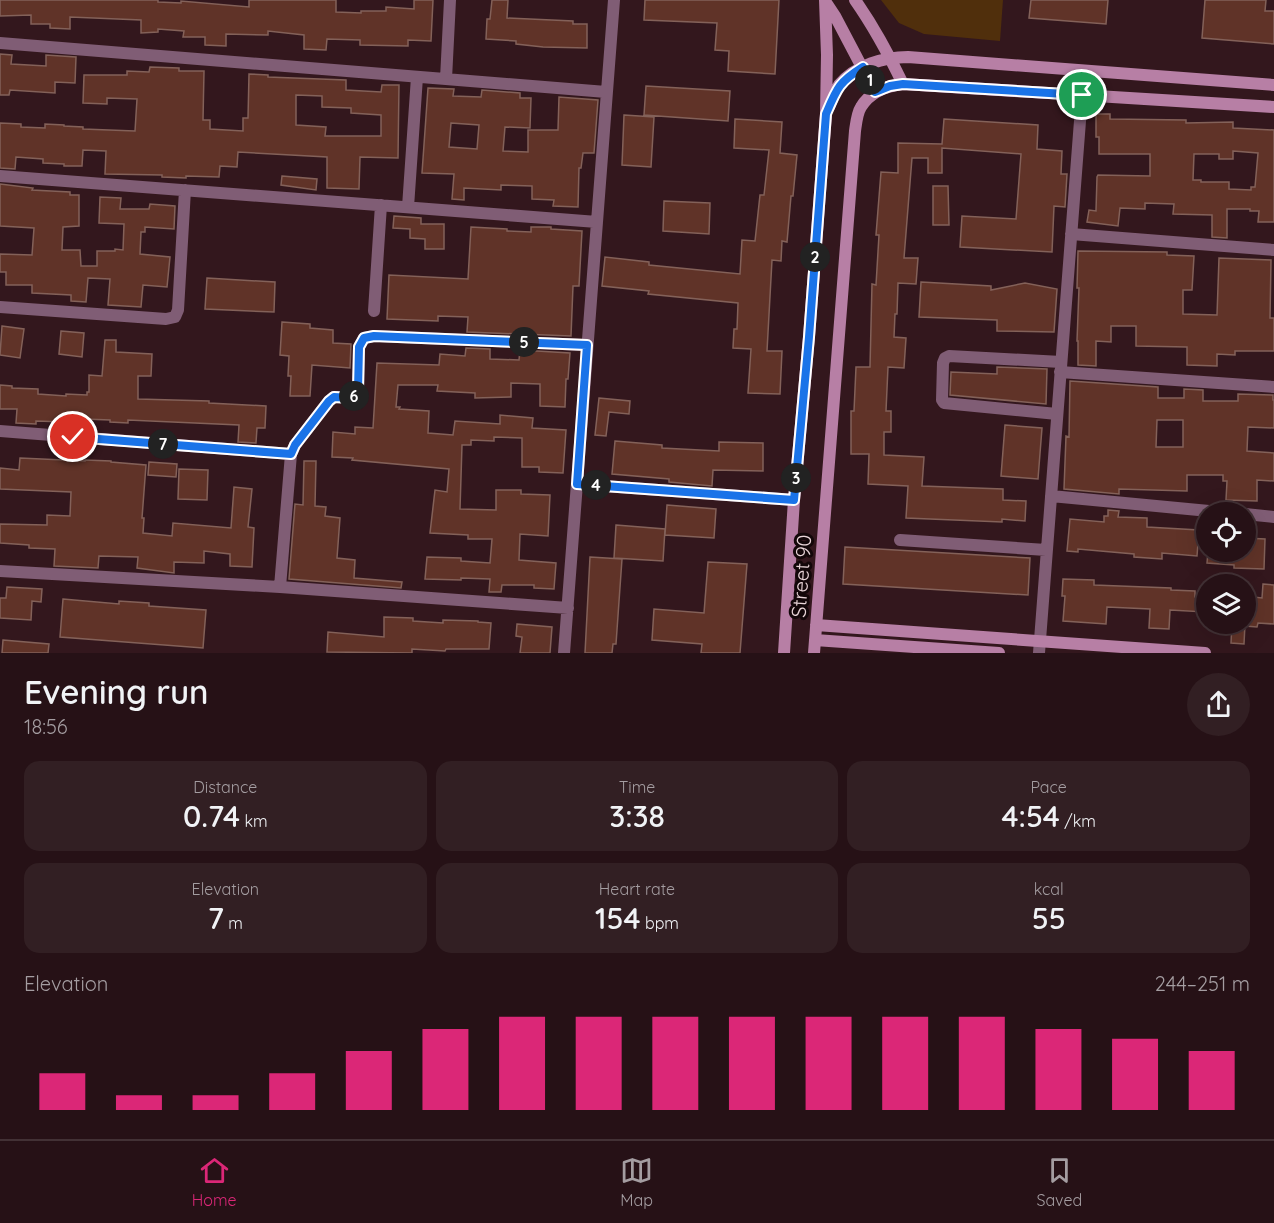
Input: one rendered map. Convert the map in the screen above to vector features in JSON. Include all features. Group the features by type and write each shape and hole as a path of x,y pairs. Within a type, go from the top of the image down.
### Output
{"main road":[{"path":"825,0 875,92 903,84 1274,107"},
{"name":"Street 90","path":"784,653 794,500 826,114 825,0"},
{"path":"855,0 890,57 903,84"},
{"path":"826,114 838,87 848,76 863,67 890,57 1274,85"},
{"path":"1172,101 1174,78"},
{"name":"Street 90","path":"814,653 855,131 860,108 875,92"},
{"path":"816,625 1040,647 1205,653"},
{"path":"815,640 999,653"}],"street":[{"path":"446,79 450,0"},
{"path":"564,653 614,0"},
{"path":"0,43 606,92"},
{"path":"408,207 417,77"},
{"path":"1040,647 1082,95"},
{"path":"0,176 597,222"},
{"path":"0,307 166,319 175,317 178,310 185,190"},
{"path":"374,311 381,205"},
{"path":"1071,234 1274,250"},
{"path":"280,587 291,454 295,445 329,401 334,397 351,398 355,395 358,390 359,347 364,338 374,336 587,345"},
{"path":"1057,414 944,403 942,400 945,358 949,356 1274,387"},
{"path":"0,431 291,454"},
{"path":"577,484 794,500"},
{"path":"1051,496 1196,510"},
{"path":"1256,515 1274,517"},
{"path":"900,540 1046,550"},
{"path":"0,571 280,587 568,608"}],"shaded area":[{"path":"881,0 1003,0 1000,41 924,34 899,23"}],"building":[{"path":"0,0 158,0 158,2 181,3 181,1 249,7 249,0 336,0 336,12 361,13 361,11 386,11 386,7 414,9 414,0 433,0 431,41 408,40 408,46 360,45 360,40 327,39 326,50 304,49 304,35 268,31 268,35 226,34 226,46 205,45 205,37 183,37 184,31 158,29 158,32 141,33 141,20 70,17 70,29 50,28 50,24 31,24 31,15 0,16"},
{"path":"492,0 508,0 507,18 573,21 573,24 587,24 587,48 543,47 516,44 516,41 486,39 487,19 490,19"},
{"path":"645,0 779,0 775,74 728,71 729,51 715,50 717,23 644,20"},
{"path":"1031,0 1108,0 1106,24 1029,18"},
{"path":"1205,0 1266,0 1265,11 1274,11 1274,44 1202,38"},
{"path":"0,54 12,55 11,64 46,66 46,55 76,57 75,83 55,82 55,93 10,90 9,95 0,95"},
{"path":"150,67 179,68 179,71 204,71 203,120 210,120 210,129 243,131 243,118 248,118 249,74 268,75 268,77 346,80 346,90 381,92 382,85 399,85 398,158 360,157 359,189 327,188 327,157 238,152 237,167 220,166 219,177 186,176 186,178 162,177 162,175 105,174 106,151 83,150 82,166 64,166 64,164 43,163 43,159 16,157 15,169 0,168 0,123 21,124 21,127 45,128 45,124 83,127 83,129 135,131 137,99 107,98 107,104 83,103 84,75 127,75 127,71 149,72","holes":["296,95 322,96 322,107 351,108 351,113 381,115 381,136 325,136 326,127 296,125"]},
{"path":"646,86 730,91 728,121 644,115"},
{"path":"428,88 454,89 453,96 481,97 482,90 520,93 520,98 531,98 530,128 505,127 503,151 528,152 528,130 558,130 559,97 598,100 594,153 583,153 581,168 579,168 578,207 553,206 554,200 532,199 532,186 501,185 501,190 464,188 464,200 452,199 454,174 422,173","holes":["451,123 479,125 477,149 449,147"]},
{"path":"1096,114 1110,114 1110,119 1186,120 1186,123 1233,122 1233,128 1274,130 1274,222 1258,222 1259,211 1227,209 1227,238 1212,237 1212,215 1173,214 1174,204 1145,203 1145,209 1120,208 1118,226 1087,222 1089,210 1096,211 1098,175 1150,176 1150,154 1099,154 1099,137 1096,137","holes":["1233,151 1258,153 1255,187 1251,187 1251,190 1229,189 1229,182 1193,180 1194,154 1219,154 1219,159 1233,159"]},
{"path":"624,115 654,117 651,167 622,165"},
{"path":"735,119 782,122 780,153 797,155 787,242 782,241 781,261 772,260 767,351 782,351 780,394 748,393 751,349 733,348 734,329 737,329 738,303 648,294 649,291 602,286 605,257 649,262 649,265 740,274 742,240 755,241 760,195 764,195 769,150 734,148"},
{"path":"944,119 1038,125 1037,149 1062,151 1061,174 1067,174 1065,207 1054,206 1052,252 960,247 962,216 1016,219 1021,154 942,148 942,173 928,173 928,158 912,158 904,258 918,258 916,284 898,283 894,337 906,338 904,368 888,367 886,411 891,411 891,432 884,432 884,455 924,457 922,486 1003,489 1003,500 1026,501 1025,521 906,518 908,486 868,484 869,454 851,454 851,411 854,411 856,367 870,367 872,284 876,285 879,235 876,235 881,172 898,173 898,143 942,144"},
{"path":"282,176 317,179 316,190 281,185"},
{"path":"0,184 79,195 79,226 63,227 62,250 80,250 81,266 97,266 97,251 123,250 124,224 99,223 100,197 121,198 120,209 149,209 150,204 175,206 174,229 145,227 145,232 141,232 140,254 170,257 167,287 143,285 141,307 108,305 110,279 88,278 86,302 71,301 71,295 32,293 32,285 6,285 6,272 0,272 0,254 32,255 34,228 0,226"},
{"path":"933,186 948,186 949,225 933,225"},
{"path":"664,201 710,203 709,234 663,231"},
{"path":"394,216 421,218 421,224 444,224 444,249 425,249 425,239 410,238 410,229 393,228"},
{"path":"471,227 531,232 531,227 551,227 551,229 582,231 579,286 573,286 571,336 467,332 468,317 438,316 438,321 387,319 389,275 468,279"},
{"path":"1078,251 1167,252 1167,255 1194,256 1192,290 1183,290 1183,314 1217,315 1219,258 1271,260 1270,318 1274,318 1274,351 1235,351 1235,355 1217,354 1217,366 1187,365 1187,347 1136,346 1136,326 1111,326 1111,342 1096,341 1096,366 1078,365"},
{"path":"207,278 275,282 274,312 205,309"},
{"path":"921,282 991,286 991,290 1025,283 1057,289 1054,332 997,331 997,320 919,317"},
{"path":"282,322 310,324 310,328 333,330 333,343 351,344 350,368 312,365 310,396 290,396 289,356 280,355"},
{"path":"2,326 24,329 20,358 0,355"},
{"path":"61,331 84,333 82,357 59,354"},
{"path":"105,340 116,340 116,352 152,354 151,376 138,376 138,399 209,401 209,403 266,406 265,428 257,428 256,443 238,442 239,425 128,420 128,423 84,419 82,429 66,428 66,422 16,423 17,409 0,409 0,385 38,389 38,394 87,395 89,375 102,376"},
{"path":"466,348 490,349 490,359 519,360 520,350 570,353 565,407 540,406 540,384 511,383 511,397 475,398 475,393 437,391 438,385 398,385 396,407 429,411 428,433 453,435 455,421 500,424 500,415 533,418 532,428 566,430 563,473 539,472 539,467 522,467 522,438 494,437 494,441 471,440 471,445 462,445 460,509 496,510 496,490 521,490 521,494 550,495 548,536 520,534 519,560 556,563 554,589 534,588 534,585 502,585 501,592 489,592 490,579 425,579 427,557 461,558 461,561 490,563 492,539 468,539 468,535 430,533 435,490 447,492 449,469 332,457 333,432 355,434 355,427 373,428 377,363 439,365 440,354 465,356"},
{"path":"997,367 1047,369 1046,404 950,395 951,372 997,374"},
{"path":"1070,381 1158,387 1158,398 1184,398 1184,389 1203,390 1203,401 1238,401 1238,394 1273,395 1274,428 1248,427 1247,451 1274,453 1274,481 1257,480 1257,501 1226,500 1227,481 1223,481 1223,475 1187,475 1187,491 1119,489 1119,494 1064,489 1066,436 1069,437","holes":["1157,420 1183,420 1183,447 1156,447"]},
{"path":"599,398 630,401 629,414 609,412 606,436 595,435"},
{"path":"1005,425 1042,428 1038,479 1001,476"},
{"path":"615,441 662,445 662,448 719,451 719,442 763,443 763,471 713,470 712,486 669,482 669,479 612,474"},
{"path":"20,458 111,461 146,465 143,533 172,536 173,523 231,528 234,487 252,489 248,527 254,528 252,567 230,566 230,554 204,551 204,563 174,562 174,573 137,568 138,557 99,556 98,568 54,566 55,549 29,548 29,545 0,543 0,524 47,525 47,515 70,516 71,492 0,489 0,468 19,470"},
{"path":"304,461 316,461 315,506 326,507 325,516 340,518 337,558 355,560 354,578 402,582 401,588 289,579 295,504 303,505"},
{"path":"149,462 177,464 176,477 148,475"},
{"path":"179,469 208,470 207,500 178,499"},
{"path":"667,505 716,509 714,538 665,535"},
{"path":"1108,510 1119,511 1118,517 1147,518 1147,527 1196,530 1196,556 1162,553 1162,559 1078,549 1078,552 1067,551 1070,519 1104,522 1104,516 1108,516"},
{"path":"616,525 665,529 663,561 614,558"},
{"path":"1256,539 1265,539 1264,569 1234,568 1234,565 1207,563 1256,562"},
{"path":"845,547 1030,558 1028,595 843,584"},
{"path":"590,557 622,559 616,644 613,644 612,653 585,653"},
{"path":"708,562 747,564 740,653 701,653 702,644 652,640 654,609 704,613"},
{"path":"1063,579 1094,580 1094,585 1171,588 1171,590 1195,591 1196,611 1170,610 1169,629 1149,628 1150,609 1107,607 1106,624 1063,621 1065,596 1062,596"},
{"path":"1263,584 1274,585 1274,624 1258,623 1256,627 1256,597 1262,598"},
{"path":"7,587 42,589 41,602 32,601 31,620 0,618 0,598 6,598"},
{"path":"63,599 119,604 119,601 149,603 149,606 206,610 203,648 60,637"},
{"path":"384,617 413,618 413,621 443,623 443,620 491,623 489,649 446,649 445,651 412,649 412,653 327,652 328,632 384,637"},
{"path":"517,624 552,627 550,653 520,653 522,637 516,636"},
{"path":"1231,634 1244,634 1244,644 1231,643"},
{"path":"3,640 49,644 48,653 2,653"}],"route":[{"path":"73,437 291,454 295,445 329,401 334,397 351,398 355,395 358,390 359,347 364,338 374,336 587,345 577,484 794,500 826,114 838,87 848,76 863,67 875,92 903,84 1082,95"}]}
